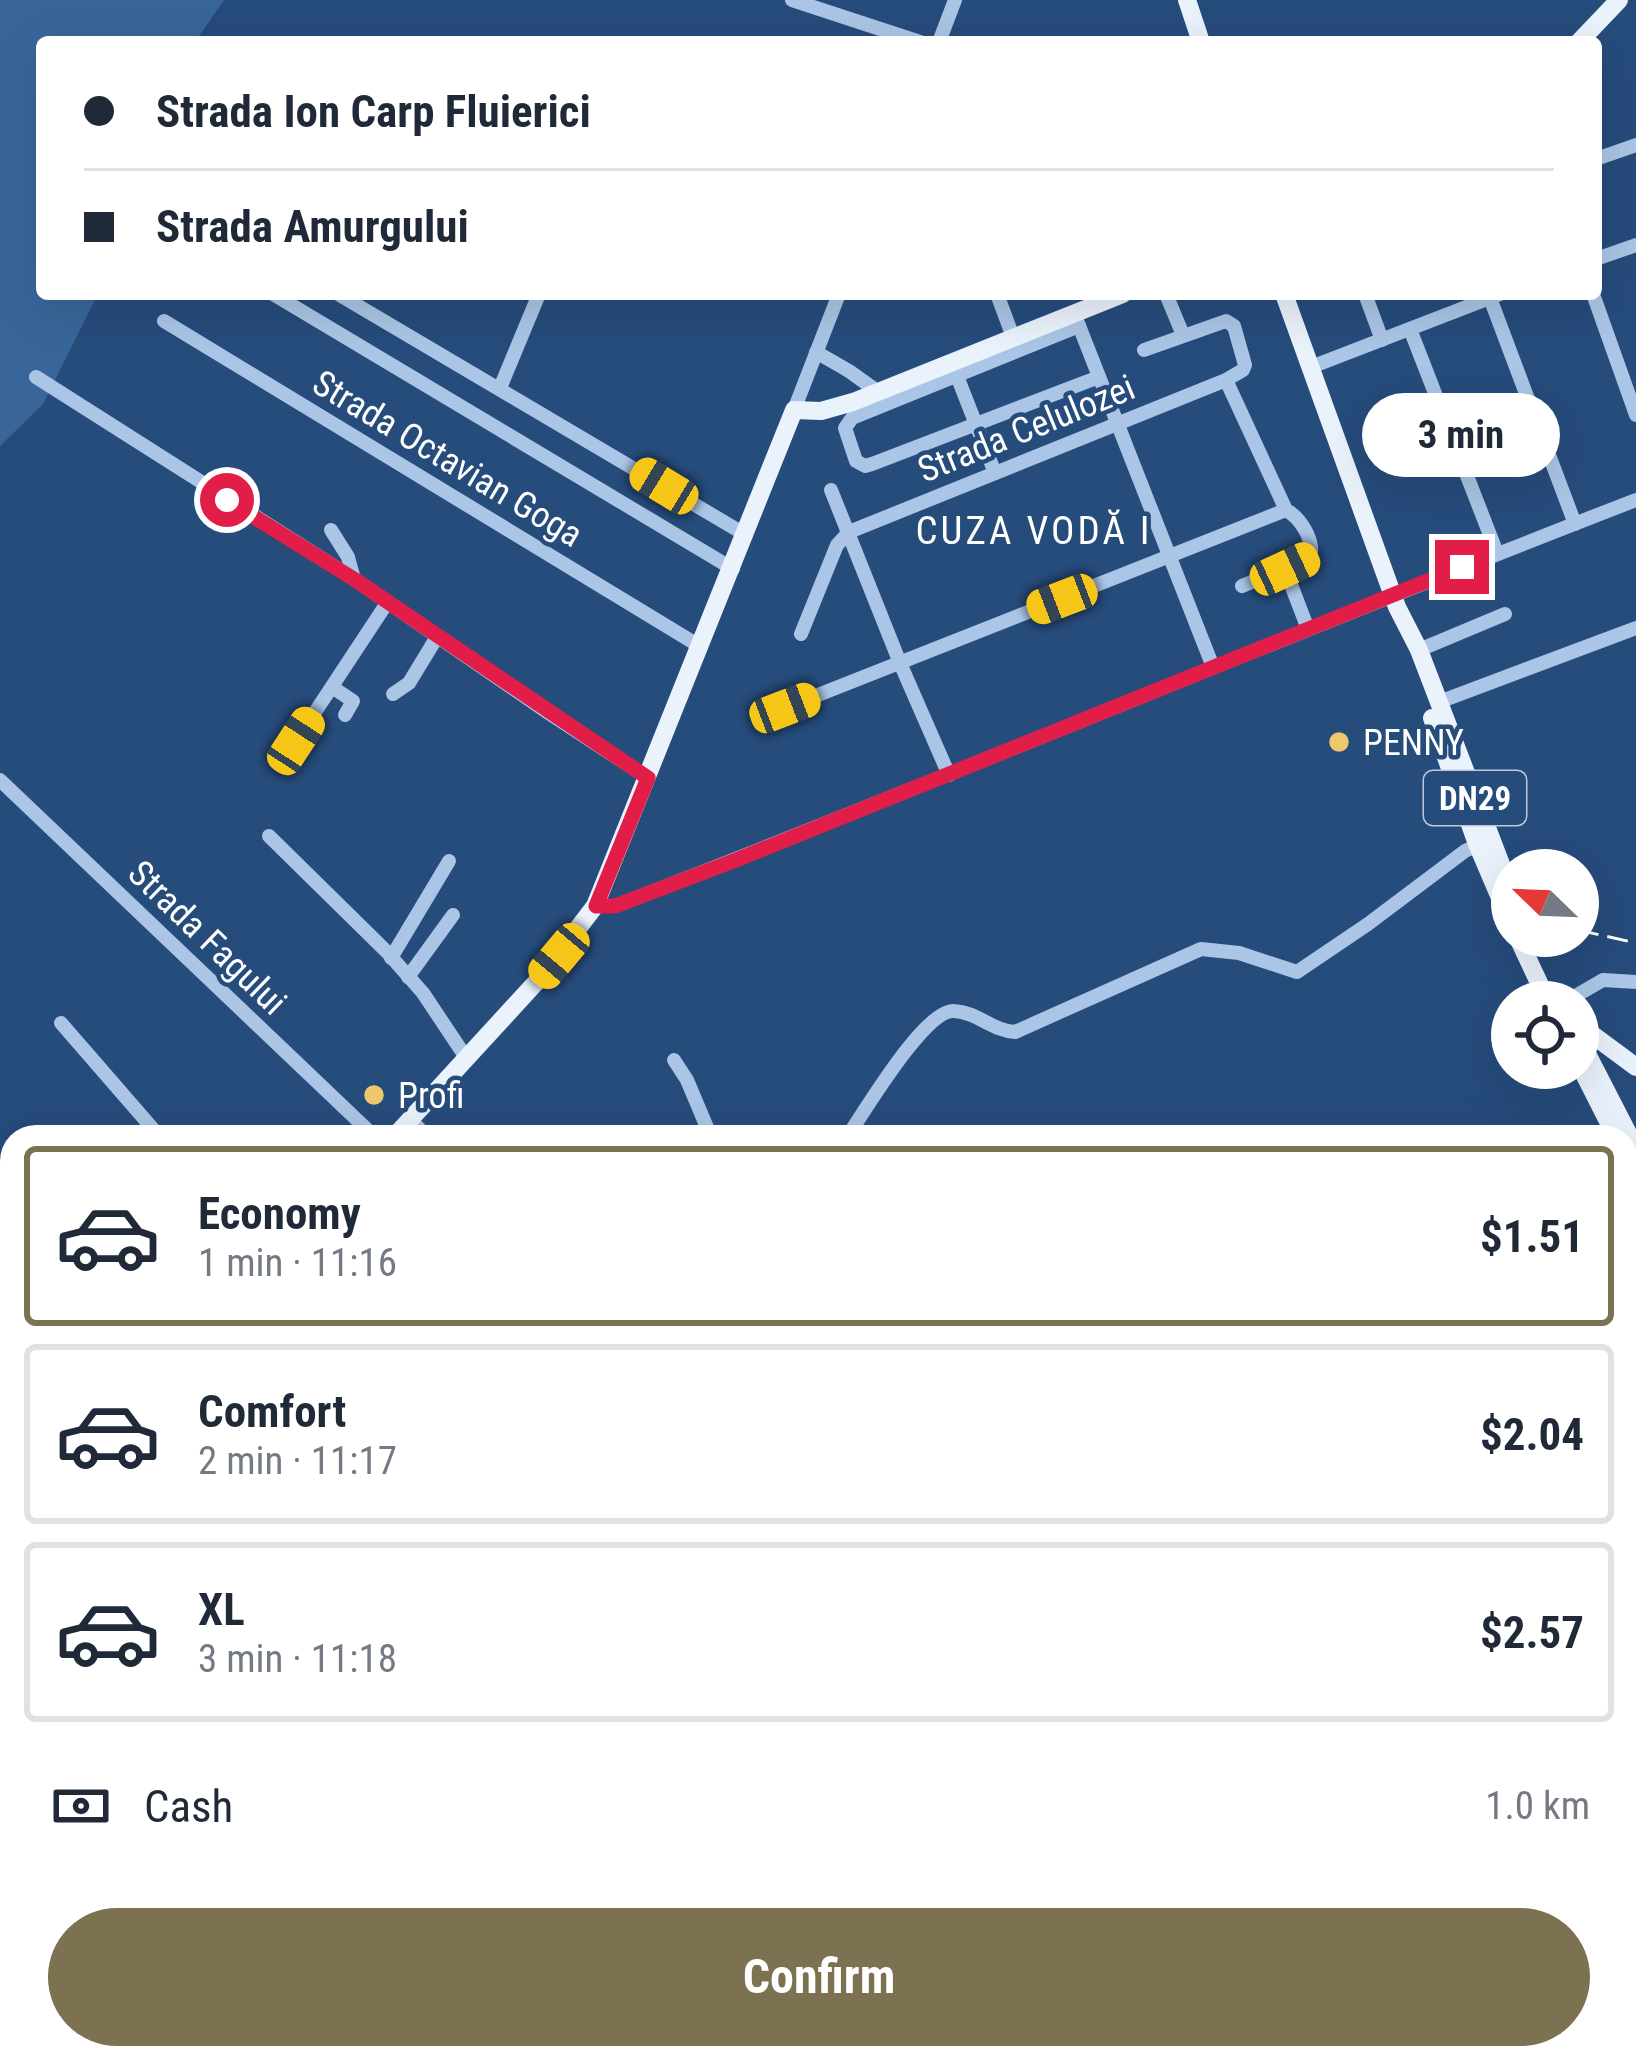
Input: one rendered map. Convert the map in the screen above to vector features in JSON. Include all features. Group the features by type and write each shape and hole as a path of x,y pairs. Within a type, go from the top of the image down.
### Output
{"main road":[{"path":"1586,36 1619,0"},
{"path":"1189,1 1199,36"},
{"path":"408,1125 550,968 596,906 794,410 821,411 877,392 1013,338 1076,320 1112,300"},
{"name":"DN29","path":"1288,300 1401,616 1439,702 1491,863"},
{"name":"DN29","path":"1401,616 1407,648 1491,855"},
{"path":"1599,1040 1636,1067"},
{"path":"1599,1077 1624,1125"},
{"path":"1592,1089 1610,1125"}],"street":[{"path":"792,0 902,36"},
{"path":"941,36 956,0"},
{"path":"1602,157 1636,145"},
{"path":"1602,257 1636,245"},
{"path":"283,300 733,569"},
{"path":"348,300 746,536"},
{"path":"500,388 537,300"},
{"path":"794,410 832,300"},
{"path":"999,300 1013,338"},
{"path":"1168,300 1183,335"},
{"path":"1367,300 1382,340"},
{"path":"1311,368 1485,300"},
{"path":"1496,300 1575,524"},
{"path":"1595,300 1636,415"},
{"path":"1099,377 865,466 856,461 845,428 852,418 1076,320 1118,423 1213,667"},
{"name":"Strada Octavian Goga","path":"164,321 701,647"},
{"path":"1144,350 1226,321 1234,326 1245,365 1226,380 1286,510 1299,517 1313,555 1242,586"},
{"path":"1410,329 1497,553"},
{"path":"816,352 877,392"},
{"path":"956,376 995,473"},
{"path":"36,377 354,579 648,778"},
{"name":"Strada Celulozei","path":"849,532 1226,380"},
{"path":"831,490 949,775"},
{"path":"596,906 615,906 1636,500"},
{"path":"785,708 1286,510"},
{"path":"331,530 348,557 354,579"},
{"path":"801,634 837,545 849,532"},
{"path":"1285,569 1308,629"},
{"path":"296,741 387,602"},
{"path":"1418,650 1505,614"},
{"path":"1439,702 1636,628"},
{"path":"393,694 409,683 437,637"},
{"path":"332,687 353,701 345,715"},
{"name":"Strada Fagului","path":"0,780 362,1125"},
{"path":"269,836 392,958 423,993 467,1059"},
{"path":"855,1125 905,1052 947,1010 968,1013 1000,1031 1016,1032 1201,949 1239,953 1297,972 1484,842"},
{"path":"392,958 449,861"},
{"path":"408,977 453,915"},
{"path":"1599,983 1636,982"},
{"path":"61,1023 150,1125"},
{"path":"674,1060 706,1125"},
{"path":"1602,1125 1604,1114"},
{"path":"412,1121 416,1125"}],"shaded area":[{"path":"0,0 224,0 199,36 36,36 36,300 95,300 43,404 0,446"}],"railway":[{"path":"1599,935 1636,943"}],"place":[{"name":"PENNY","path":"1339,742"},
{"name":"Profi","path":"374,1095"}],"district":[{"name":"CUZA VODĂ I","path":"1034,530"}],"route":[{"path":"227,500 357,581 648,778 596,906 615,906 736,860 1462,567"}]}
